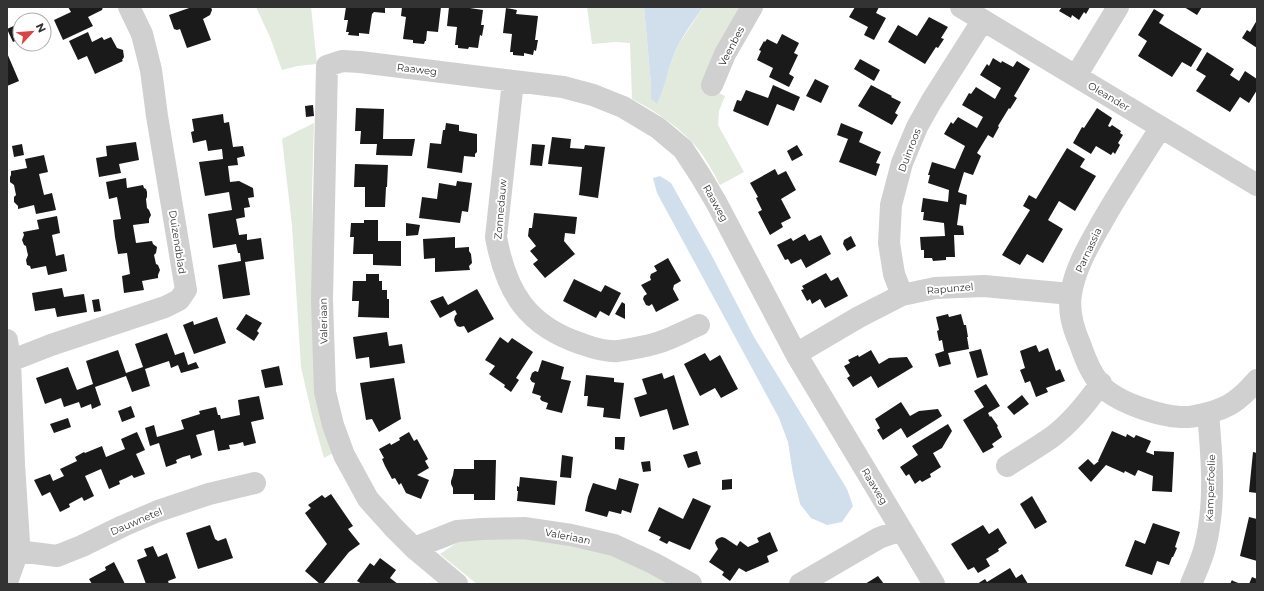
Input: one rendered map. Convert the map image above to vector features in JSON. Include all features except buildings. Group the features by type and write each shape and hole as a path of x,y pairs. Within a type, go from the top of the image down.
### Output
{"street":[{"name":"Duizendblad","path":"8,351 51,345 165,307 179,300 186,290 157,116 151,70 142,34 128,7"},
{"name":"Veenbes","path":"712,85 725,54 752,7"},
{"name":"Oleander","path":"961,7 1256,183"},
{"path":"1076,76 1118,7"},
{"name":"Duinroos","path":"902,295 894,274 889,243 891,205 902,163 917,127 931,102 983,20"},
{"name":"Raaweg","path":"327,66 342,62 360,62 563,86 593,95 623,107 658,128 683,149 716,202 796,354 934,584"},
{"name":"Valeriaan","path":"327,66 322,299 325,392 333,425 344,455 368,499 414,548 457,584"},
{"name":"Zonnedauw","path":"513,81 496,237 500,259 507,280 521,304 535,320 569,340 592,347 616,351 658,343 699,325"},
{"name":"Parnassia","path":"1162,127 1111,206 1089,244 1079,266 1071,294 1070,314 1075,333 1092,373 1107,390 1126,402 1154,412 1182,417 1208,413 1226,407 1246,393 1257,380"},
{"name":"Rapunzel","path":"796,354 859,317 902,295 935,288 984,286 1071,294"},
{"path":"7,582 18,551 19,542 8,351"},
{"path":"1007,466 1052,437 1088,402 1101,383"},
{"name":"Kamperfoelie","path":"1191,584 1205,548 1211,514 1212,463 1208,413"},
{"name":"Dauwnetel","path":"18,551 57,556 158,511 209,494 255,483"},
{"name":"Valeriaan","path":"414,548 457,531 524,528 571,535 614,545 653,563 691,584"},
{"path":"800,584 879,538 901,530"}],"shaded area":[{"path":"256,7 311,7 317,64 297,66 282,70 270,37"},
{"path":"587,7 644,7 651,99 668,72 679,44 703,7 742,7 704,86 725,96 719,111 718,125 744,172 720,185 702,154 692,142 659,115 632,99 630,43 615,42 592,44"},
{"path":"314,123 312,193 314,300 335,452 324,458 301,367 292,225 282,139"},
{"path":"516,535 602,550 671,584 477,584 440,554 461,540"}],"water":[{"path":"644,7 703,7 686,31 676,50 657,104 651,99"},
{"path":"660,176 671,183 712,256 754,337 847,489 853,506 842,522 827,525 811,518 800,504 788,442 779,418 657,193 653,178"}]}
